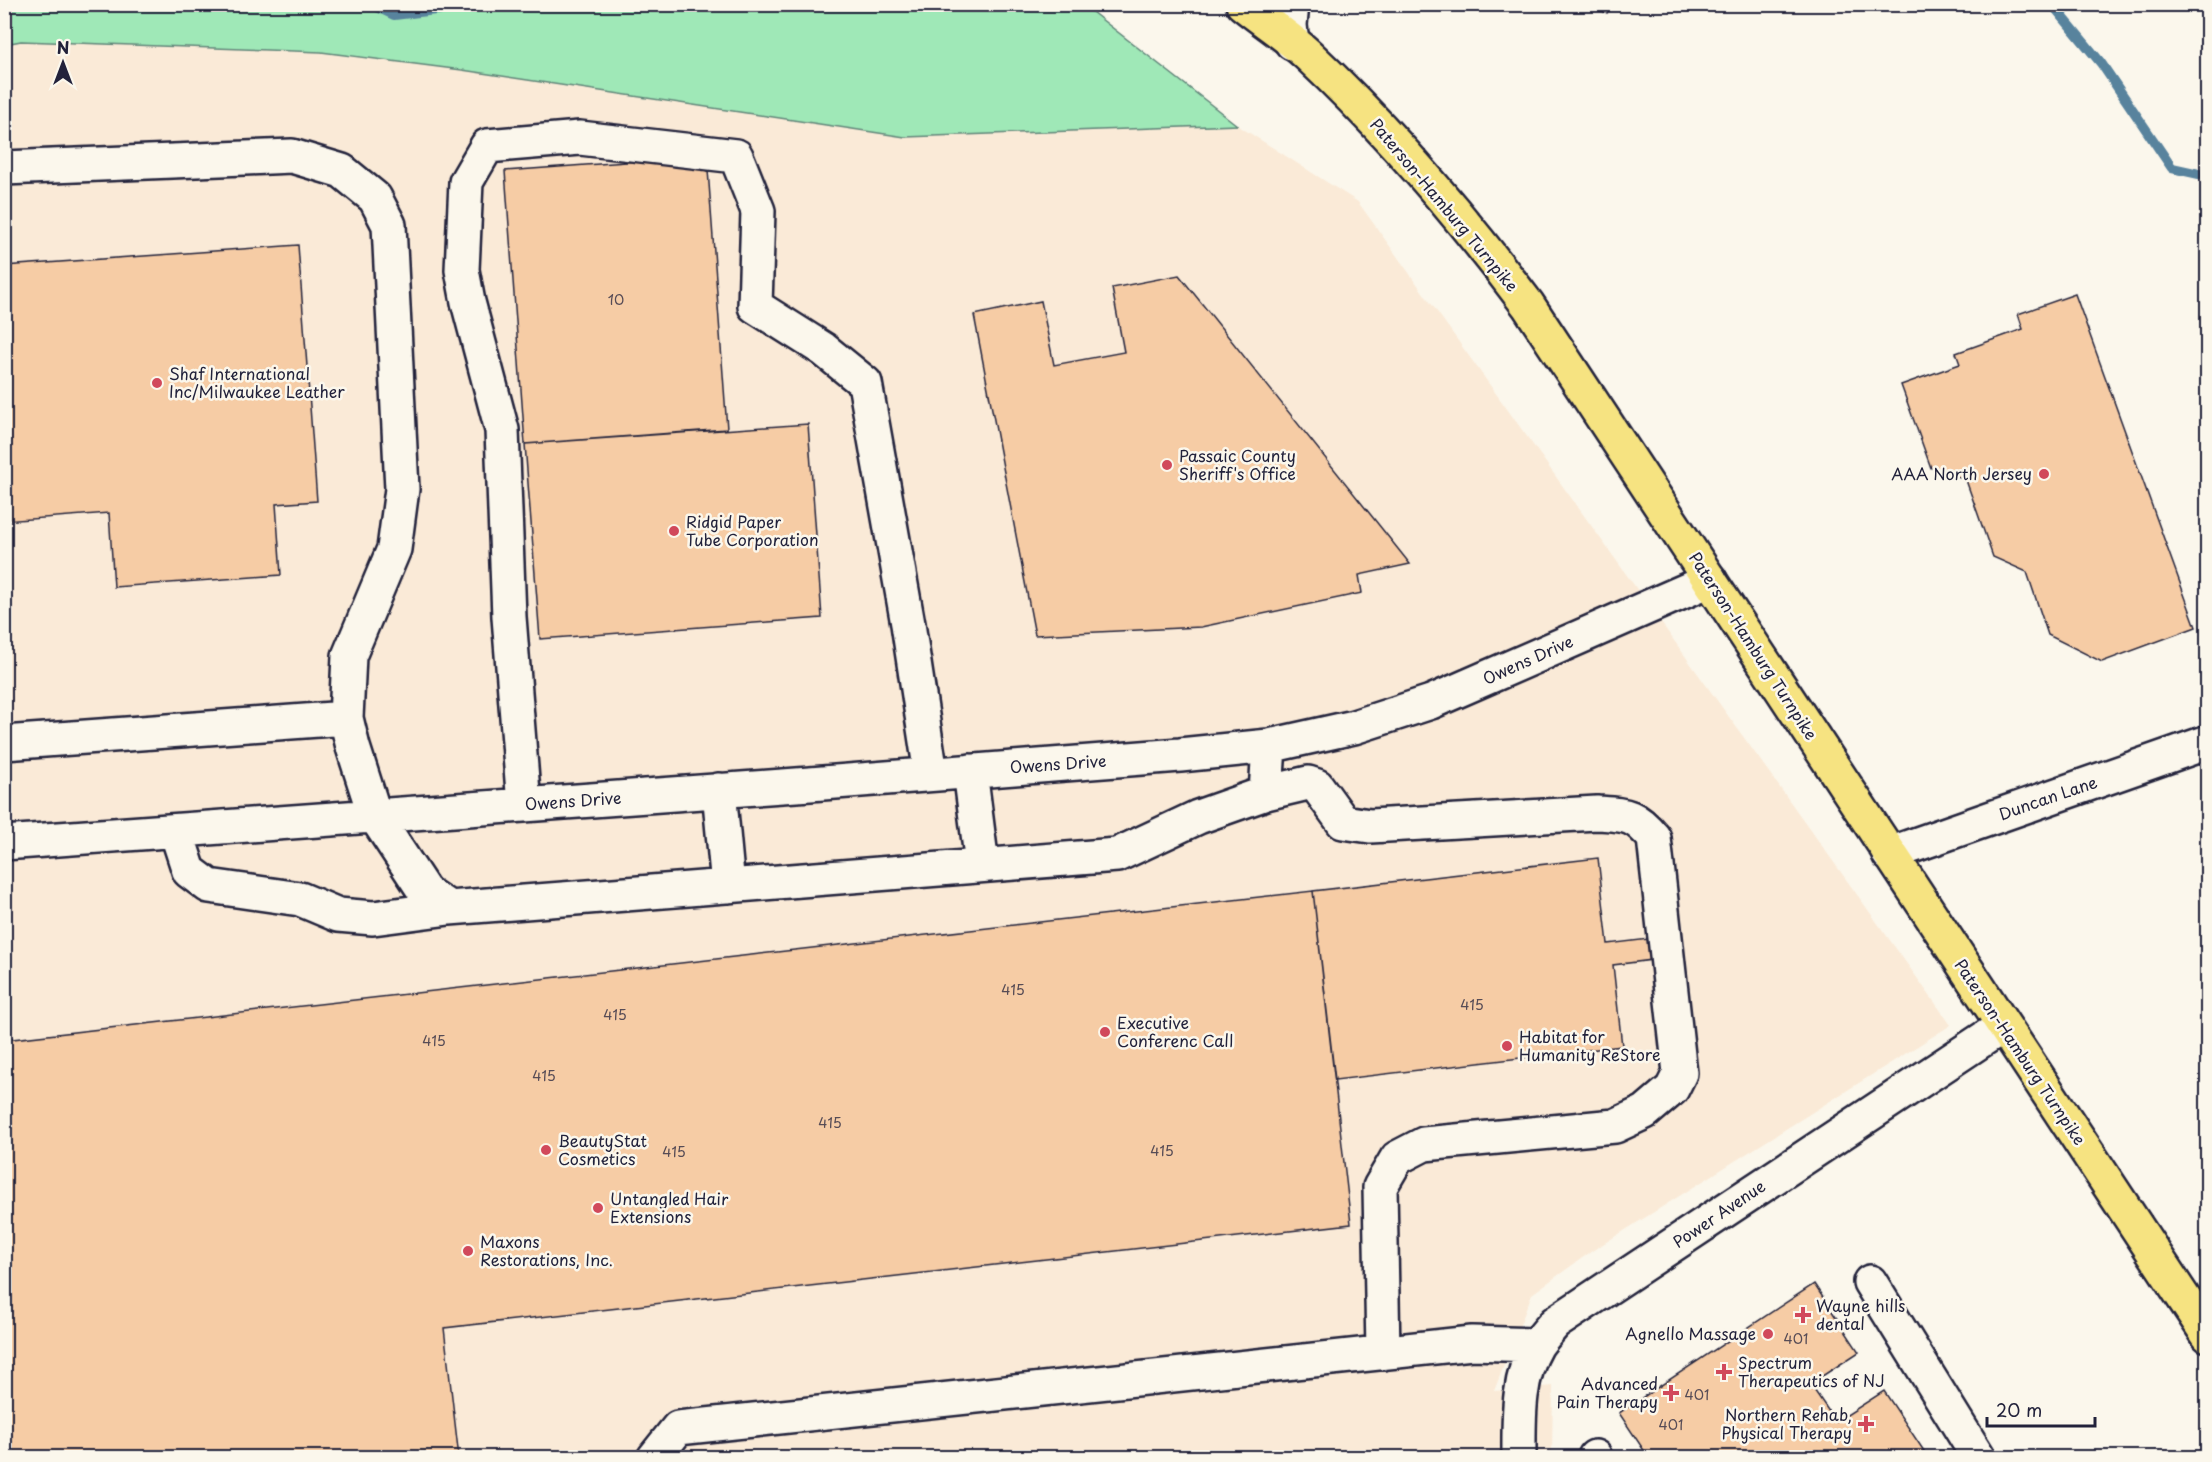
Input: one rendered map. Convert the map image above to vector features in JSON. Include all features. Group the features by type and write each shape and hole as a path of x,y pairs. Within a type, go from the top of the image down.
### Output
{"main road":[{"name":"Paterson-Hamburg Turnpike","path":"1243,4 1306,54 1399,147 1490,254 1528,305 2208,1335"}],"street":[{"path":"1292,4 1290,25 1292,43"},
{"path":"524,805 509,617 502,430 468,302 462,270 466,182 487,146 580,138 736,156 759,211 755,306 823,349 865,383 908,624 931,774"},
{"path":"4,168 292,156 342,171 375,198 388,225 402,489 394,549 349,656 346,718 375,816 425,892 449,908"},
{"name":"Owens Drive","path":"4,843 931,774 1269,746 1354,727 1431,702 1710,580"},
{"path":"4,743 346,718"},
{"name":"Duncan Lane","path":"1889,854 2208,742"},
{"path":"1266,793 1269,746"},
{"path":"970,771 982,865"},
{"path":"176,831 189,872 208,886 300,899 338,915 373,918 449,908 1118,855 1198,817 1266,793 1308,783 1317,786 1344,822 1370,826 1597,813 1625,815 1641,823 1654,838 1680,1073 1671,1089 1645,1112 1615,1126 1424,1144 1397,1158 1380,1187 1383,1353"},
{"path":"719,790 728,886"},
{"name":"Power Avenue","path":"1519,1458 1519,1404 1525,1373 1537,1345 1555,1323 2003,1026"},
{"path":"1870,1282 1978,1458"},
{"path":"654,1458 678,1428 1472,1343 1537,1345"}],"shaded area":[{"path":"21,41 321,52 462,70 905,137 1237,125 1358,202 1951,1025 1592,1251 1532,1294 1494,1391 1553,1386 1552,1457 5,1457 4,44"}],"green space":[{"path":"4,5 1083,5 1237,125 905,137 462,70 321,52 21,41 5,44"}],"building":[{"path":"1582,4 1609,4 1607,13"},
{"path":"707,156 727,429 525,444 505,171"},
{"name":"Shaf International Inc/Milwaukee Leather","path":"298,245 317,501 276,504 281,575 114,587 109,513 4,521 4,266"},
{"name":"Passaic County Sheriff's Office","path":"1179,275 1410,564 1359,575 1362,593 1201,627 1035,635 974,315 1041,301 1054,365 1124,352 1112,288"},
{"name":"AAA North Jersey","path":"2075,294 2196,627 2102,662 2048,635 2027,572 1993,557 1966,480 1931,468 1901,385 1960,364 1956,353 2023,329 2018,314"},
{"name":"Ridgid Paper Tube Corporation","path":"808,424 822,618 540,639 525,444"},
{"path":"1598,858 1608,944 1657,938 1660,959 1613,965 1622,1046 1335,1080 1313,891"},
{"path":"1313,891 1351,1224 444,1328 459,1458 4,1458 4,1040"},
{"path":"1814,1284 1859,1352 1810,1384 1836,1422 1884,1391 1928,1457 1649,1458 1619,1413"}],"waterway":[{"path":"371,4 394,15 486,4"},
{"path":"2052,4 2101,63 2172,168 2208,176"}],"place":[{"name":"Shaf International Inc/Milwaukee Leather","path":"157,383"},
{"name":"Passaic County Sheriff's Office","path":"1167,465"},
{"name":"AAA North Jersey","path":"2044,474"},
{"name":"Ridgid Paper Tube Corporation","path":"674,531"},
{"name":"Executive Conferenc Call","path":"1105,1032"},
{"name":"Habitat for Humanity ReStore","path":"1507,1046"},
{"name":"BeautyStat Cosmetics","path":"546,1150"},
{"name":"Untangled Hair Extensions","path":"598,1208"},
{"name":"Maxons Restorations, Inc.","path":"468,1251"},
{"name":"Wayne hills dental","path":"1803,1315"},
{"name":"Agnello Massage","path":"1768,1334"},
{"name":"Spectrum Therapeutics of NJ","path":"1724,1372"},
{"name":"Advanced Pain Therapy","path":"1671,1393"},
{"name":"Northern Rehab, Physical Therapy","path":"1866,1424"}]}
